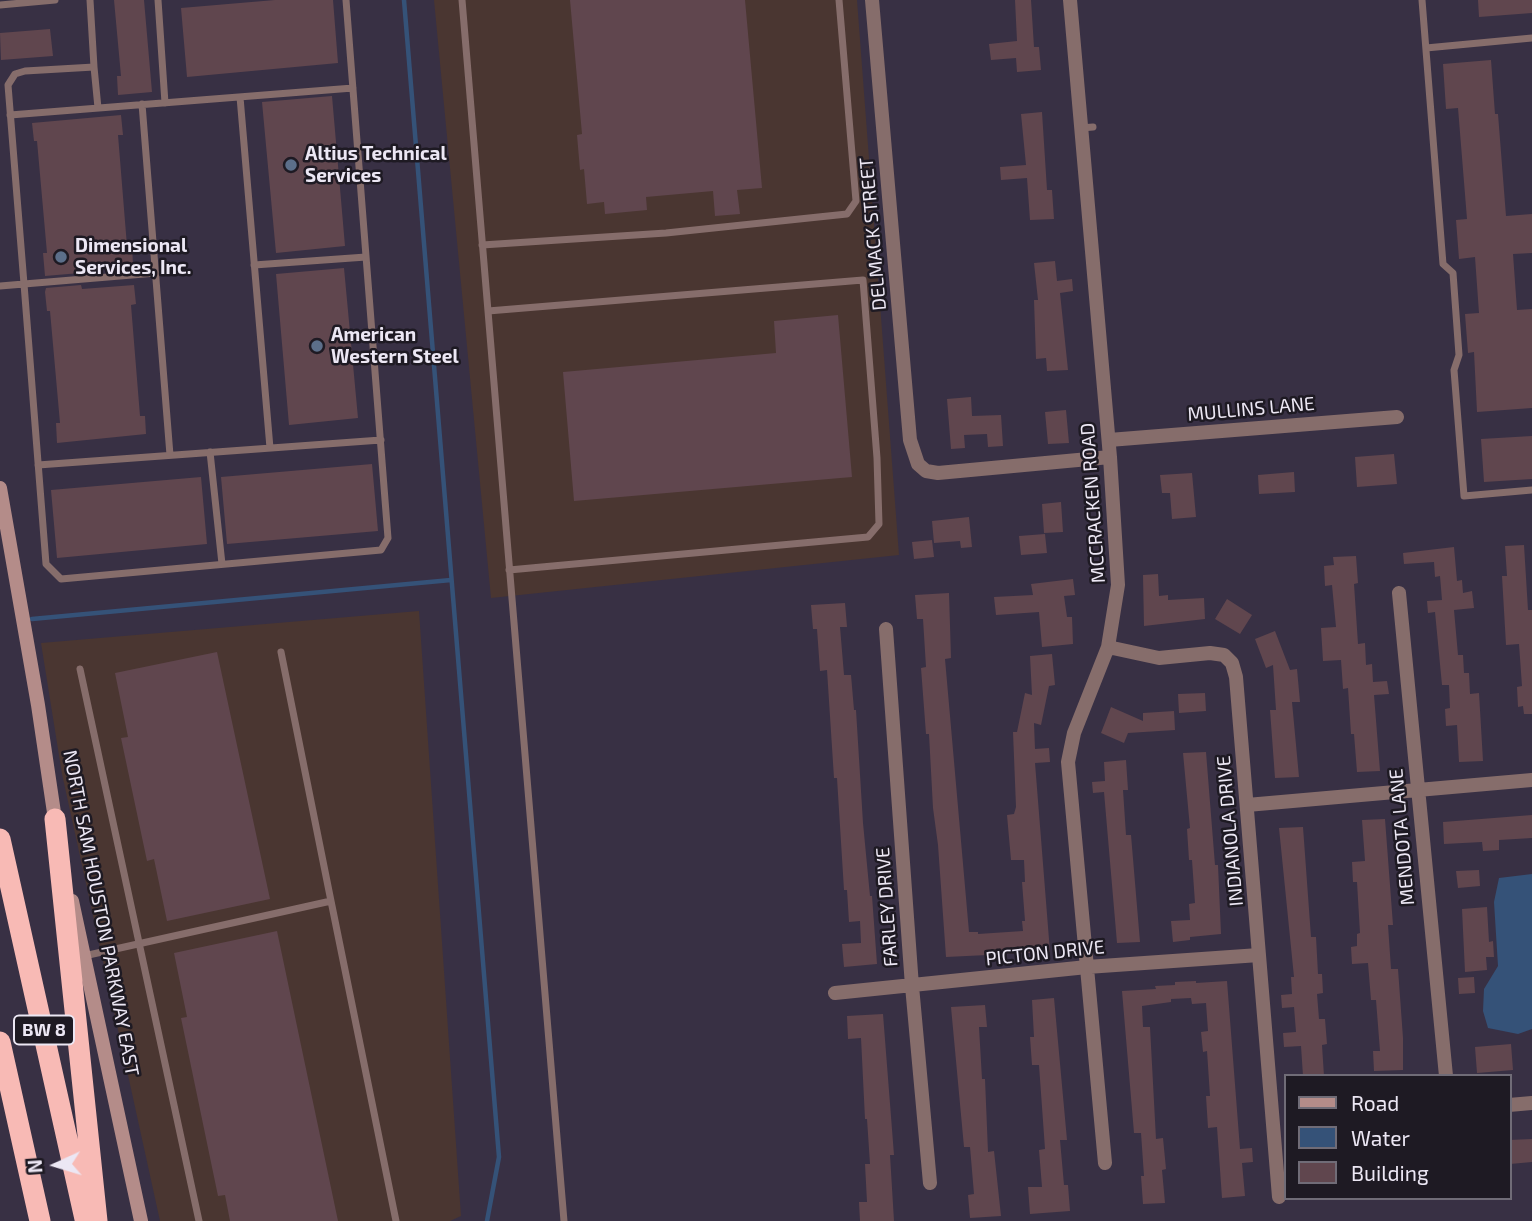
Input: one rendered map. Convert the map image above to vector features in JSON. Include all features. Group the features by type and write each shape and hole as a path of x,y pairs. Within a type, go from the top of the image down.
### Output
{"highway":[{"path":"55,819 97,1221"},
{"name":"BW 8","path":"0,839 85,1221"},
{"name":"BW 8","path":"0,1042 40,1221"}],"main road":[{"name":"NORTH SAM HOUSTON PARKWAY EAST","path":"0,488 55,819 141,1221"}],"street":[{"name":"DELMACK STREET","path":"872,0 910,440 918,464 926,471 938,473 1110,457"},
{"name":"MCCRACKEN ROAD","path":"1070,0 1087,127 1118,585 1108,648 1073,733 1068,762 1105,1163"},
{"name":"MULLINS LANE","path":"1108,440 1397,417"},
{"name":"MENDOTA LANE","path":"1399,593 1446,1074"},
{"name":"FARLEY DRIVE","path":"886,629 912,986 930,1183"},
{"name":"INDIANOLA DRIVE","path":"1108,648 1159,657 1210,653 1224,655 1232,663 1236,677 1279,1197"},
{"path":"1247,805 1532,780"},
{"name":"PICTON DRIVE","path":"835,993 1087,967 1259,955"},
{"path":"1511,1105 1532,1103"}],"lane":[{"path":"0,5 55,0"},
{"path":"90,0 98,108"},
{"path":"158,0 165,103"},
{"path":"94,66 25,71 15,74 8,85 46,564 61,579 381,550 388,538 346,0"},
{"path":"462,0 564,1221"},
{"path":"482,245 666,233 847,214 856,201 839,0"},
{"path":"1422,0 1443,264 1453,273 1459,355 1454,370 1464,496 1532,491"},
{"path":"1426,48 1532,38"},
{"path":"10,115 353,88"},
{"path":"240,97 270,448"},
{"path":"142,104 170,455"},
{"path":"254,265 366,257"},
{"path":"0,286 156,273"},
{"path":"488,311 863,280 879,511 879,524 868,537 509,570"},
{"path":"38,465 380,440"},
{"path":"210,452 222,564"},
{"path":"281,652 396,1221"},
{"path":"80,669 199,1221"},
{"path":"84,956 331,901"}],"shaded area":[{"path":"434,0 857,0 899,555 491,598"},
{"path":"419,611 461,1216 450,1221 160,1221 62,774 41,643"}],"water":[{"path":"1532,874 1532,1029 1518,1034 1488,1028 1483,1011 1484,989 1498,966 1494,902 1499,878"}],"building":[{"path":"114,0 144,0 152,92 118,95 117,76 121,76"},
{"path":"275,0 333,0 338,63 187,77 181,8"},
{"path":"570,0 745,0 762,188 737,190 740,214 715,216 713,191 646,197 647,210 605,214 604,202 587,204 577,135 582,134"},
{"path":"1015,0 1031,0 1034,47 1039,47 1041,70 1017,72 1016,58 991,60 989,44 1017,41"},
{"path":"1478,0 1532,0 1532,13 1479,17"},
{"path":"50,29 53,56 1,60 0,33"},
{"path":"1491,60 1506,216 1532,214 1532,253 1513,254 1517,310 1532,309 1532,408 1477,412 1474,352 1468,353 1465,314 1479,313 1475,257 1459,259 1456,220 1467,219 1458,108 1446,109 1443,64"},
{"path":"332,96 345,246 276,253 262,102"},
{"path":"1042,112 1047,190 1052,190 1054,219 1030,220 1027,178 1001,180 1000,167 1026,165 1021,114"},
{"path":"121,115 123,135 118,135 127,246 132,246 133,265 80,269 80,273 45,276 43,253 47,253 37,141 34,141 32,123"},
{"path":"1055,261 1057,281 1072,279 1073,291 1060,293 1068,370 1047,371 1046,358 1036,359 1034,300 1038,300 1034,263"},
{"name":"American Western Steel","path":"344,268 358,418 289,425 276,274"},
{"path":"81,285 82,289 134,285 136,304 131,305 140,416 145,416 146,434 57,443 56,423 60,423 50,311 47,311 45,292 46,288"},
{"path":"838,315 852,477 574,501 563,372 776,353 774,321"},
{"path":"971,397 972,416 1001,415 1003,446 988,447 987,434 964,435 965,448 951,449 947,399"},
{"path":"1066,410 1069,443 1048,444 1045,412"},
{"path":"1532,436 1532,479 1484,482 1481,439"},
{"path":"1394,454 1397,484 1357,487 1355,457"},
{"path":"372,464 378,531 227,544 221,477"},
{"path":"1294,472 1295,492 1259,494 1258,475"},
{"path":"1192,473 1196,517 1172,519 1170,493 1162,493 1160,475"},
{"path":"201,477 207,544 57,558 51,490"},
{"path":"1061,502 1063,532 1044,533 1042,504"},
{"path":"969,517 972,547 961,548 960,541 934,543 932,521"},
{"path":"1045,534 1047,553 1021,555 1019,536"},
{"path":"932,540 934,557 914,559 912,542"},
{"path":"1524,545 1528,610 1532,610 1532,714 1524,714 1523,706 1518,707 1517,687 1522,686 1519,644 1506,645 1502,576 1507,576 1505,546"},
{"path":"1454,547 1457,581 1462,580 1463,593 1472,591 1474,608 1454,610 1458,655 1463,655 1464,673 1469,673 1470,694 1479,693 1483,761 1459,762 1457,725 1446,726 1445,709 1450,708 1449,685 1442,685 1435,612 1428,613 1427,601 1442,600 1440,576 1435,577 1434,562 1404,564 1403,553"},
{"path":"1356,556 1358,583 1354,584 1358,644 1365,643 1366,665 1372,664 1373,682 1387,681 1389,694 1374,695 1380,771 1357,772 1348,688 1343,689 1341,660 1323,661 1321,628 1336,627 1332,585 1325,586 1324,566 1334,565 1333,557"},
{"path":"1158,574 1159,596 1168,595 1168,600 1204,598 1205,619 1144,626 1143,575"},
{"path":"1073,579 1075,595 1064,596 1067,617 1072,617 1073,644 1042,647 1039,612 996,615 994,597 1033,595 1031,584"},
{"path":"949,593 951,658 945,659 969,932 978,934 1023,931 1024,860 1011,860 1007,815 1014,814 1016,807 1013,732 1017,732 1025,693 1032,695 1030,656 1052,654 1055,685 1049,686 1041,725 1034,723 1035,749 1049,748 1050,762 1035,763 1050,952 946,957 929,734 926,734 921,668 926,667 923,619 917,619 915,595"},
{"path":"1227,599 1252,615 1240,634 1215,619"},
{"path":"845,603 847,627 840,627 844,675 851,675 856,710 863,823 877,964 844,967 842,944 861,943 860,921 849,922 847,890 844,890 827,670 820,671 817,629 813,629 811,605"},
{"path":"1275,631 1290,670 1297,669 1300,702 1292,702 1299,777 1275,778 1270,710 1276,710 1273,665 1266,668 1255,639"},
{"path":"217,652 270,899 167,921 154,859 147,861 121,738 128,737 115,673"},
{"path":"1205,693 1206,711 1179,713 1178,694"},
{"path":"1111,707 1143,721 1143,713 1174,711 1175,730 1128,733 1124,743 1101,733"},
{"path":"1206,752 1215,865 1218,865 1221,934 1190,937 1190,940 1173,942 1171,921 1190,920 1189,904 1195,903 1192,860 1189,860 1187,829 1190,828 1183,753"},
{"path":"1126,760 1128,790 1123,790 1126,835 1131,835 1140,942 1117,943 1104,792 1093,793 1092,782 1105,781 1104,762"},
{"path":"1532,815 1532,838 1499,840 1499,850 1483,851 1482,842 1444,844 1443,822"},
{"path":"1385,819 1393,925 1388,925 1391,969 1398,969 1403,1070 1374,1071 1373,1051 1380,1051 1376,1000 1371,1000 1368,963 1352,964 1351,947 1357,946 1357,934 1360,933 1357,882 1353,882 1352,862 1365,861 1362,820"},
{"path":"1303,827 1311,937 1316,937 1318,974 1322,974 1323,993 1317,994 1319,1019 1325,1019 1327,1044 1322,1045 1324,1074 1303,1074 1301,1046 1284,1047 1283,1033 1296,1032 1294,1007 1282,1008 1281,995 1292,994 1291,977 1294,977 1279,828"},
{"path":"1479,870 1480,886 1458,888 1456,871"},
{"path":"1487,907 1489,942 1493,941 1494,957 1486,957 1487,970 1465,972 1462,909"},
{"path":"277,931 338,1221 230,1221 225,1195 218,1196 181,1018 187,1017 174,953"},
{"path":"1474,977 1475,993 1459,994 1458,978"},
{"path":"1196,981 1227,981 1240,1149 1252,1148 1253,1162 1242,1163 1245,1196 1222,1198 1217,1127 1208,1128 1206,1096 1210,1096 1207,1051 1203,1052 1201,1032 1208,1031 1206,1003 1192,1004 1191,998 1171,999 1171,1002 1142,1006 1143,1027 1150,1027 1156,1139 1163,1138 1166,1169 1162,1170 1165,1203 1143,1204 1141,1133 1134,1133 1122,991 1156,989 1155,986"},
{"path":"1054,998 1067,1140 1060,1140 1064,1185 1068,1185 1070,1211 1030,1214 1028,1187 1042,1187 1039,1150 1045,1149 1039,1065 1032,1065 1032,1000"},
{"path":"985,1005 987,1027 979,1027 982,1079 985,1079 988,1152 994,1151 1001,1216 970,1218 968,1195 974,1194 970,1147 964,1147 951,1007"},
{"path":"883,1014 894,1155 890,1155 894,1221 860,1221 859,1202 867,1202 865,1164 870,1164 861,1038 848,1039 847,1016"},
{"path":"1511,1044 1513,1070 1477,1073 1475,1047"},
{"path":"1532,1139 1532,1162 1511,1164 1511,1140"}],"waterway":[{"path":"404,0 499,1157 487,1221"},
{"path":"32,619 451,580"}],"place":[{"name":"Altius Technical Services","path":"291,165"},
{"name":"Dimensional Services, Inc.","path":"61,257"},
{"name":"American Western Steel","path":"317,346"}]}
